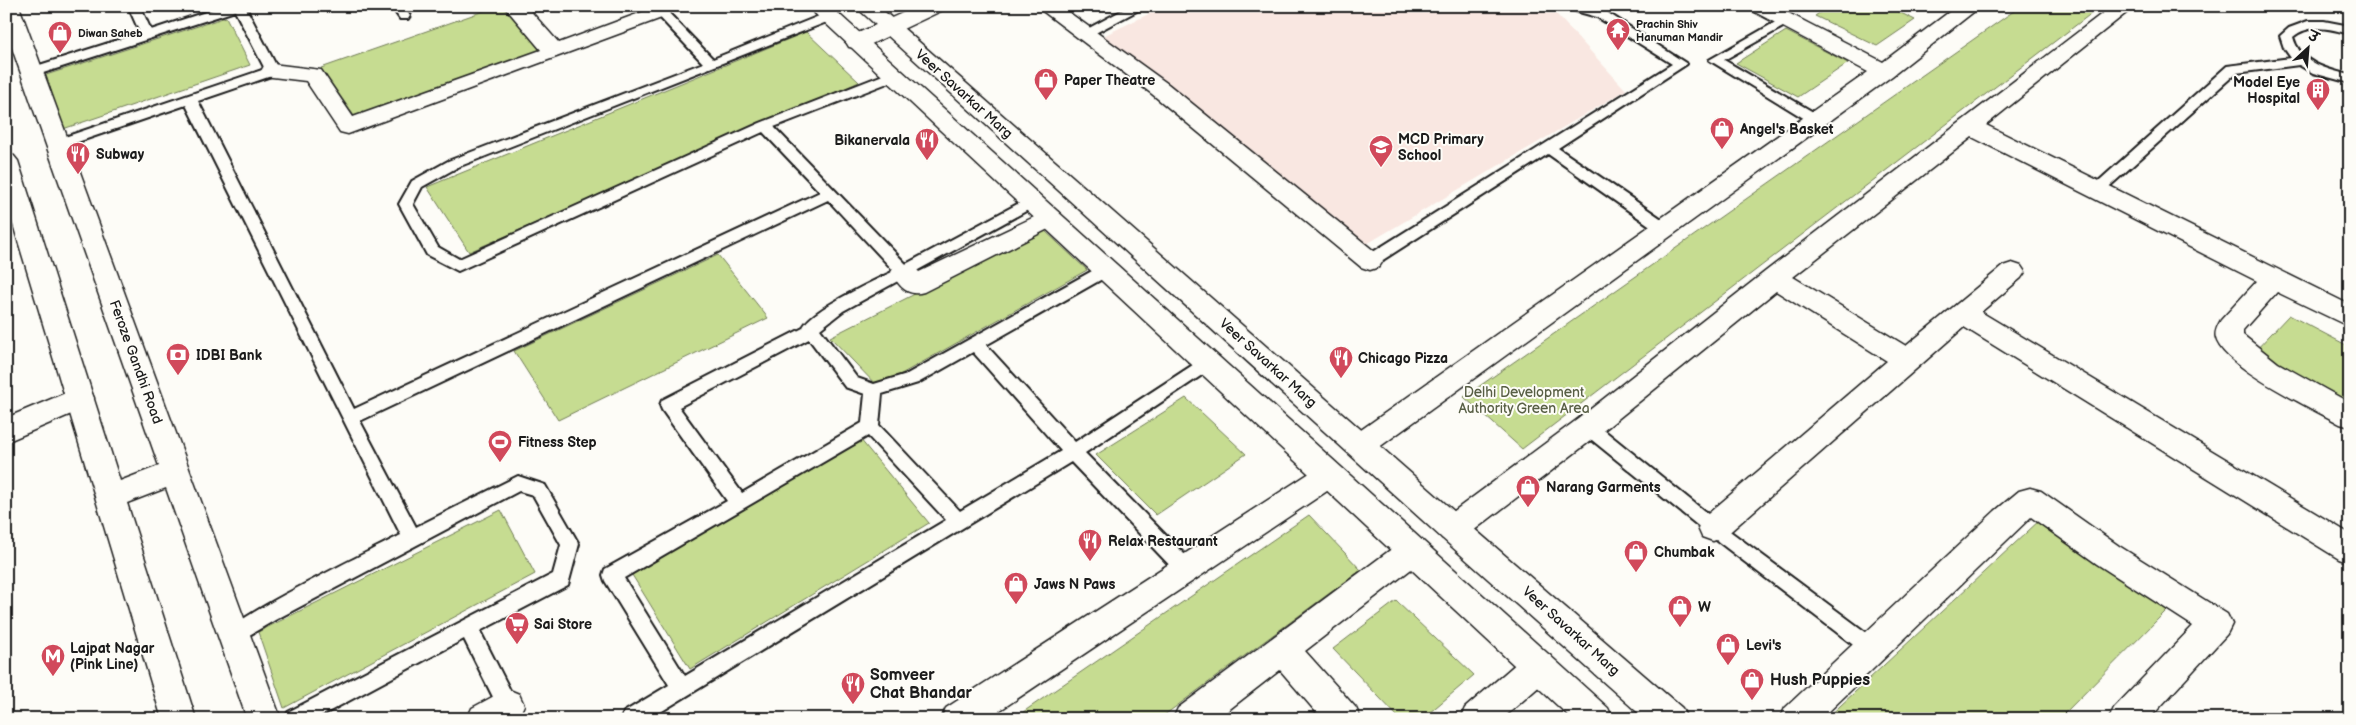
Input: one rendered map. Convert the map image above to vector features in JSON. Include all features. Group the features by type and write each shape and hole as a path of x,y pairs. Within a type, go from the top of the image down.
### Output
{"street":[{"name":"Feroze Gandhi Road","path":"8,6 264,719"},
{"path":"514,6 555,52"},
{"name":"Veer Savarkar Marg","path":"865,6 1361,445 1453,529 1484,554 1670,719"},
{"path":"856,42 936,6"},
{"path":"1046,6 1160,90 1370,261"},
{"path":"1758,6 1884,71"},
{"path":"1361,445 1884,71 1971,6"},
{"path":"1453,529 1588,427 1775,278 2125,6"},
{"path":"272,71 313,75 348,127 555,52 657,9"},
{"path":"822,12 1596,719"},
{"path":"1969,126 2350,317"},
{"path":"6,161 179,719"},
{"path":"904,272 915,285 1040,210"},
{"path":"1713,528 2012,272"},
{"path":"1775,278 1908,361"},
{"path":"2274,279 2230,328 2229,338 2238,349 2256,362 2350,416"},
{"path":"1962,313 2350,550"},
{"path":"6,431 80,398"},
{"path":"110,497 176,472"},
{"path":"958,719 1329,475"},
{"path":"1797,719 2006,520 2030,500 2108,555 2216,624 2126,719"},
{"path":"1190,719 1412,551"},
{"path":"1282,650 1344,719"},
{"path":"1477,719 1538,666"}],"lane":[{"path":"134,6 147,35"},
{"path":"32,72 238,6 272,71 58,144"},
{"path":"1084,34 1140,6"},
{"path":"1370,261 1681,64 1601,14 1572,6"},
{"path":"657,9 712,64"},
{"path":"822,12 712,64 453,164 417,184 406,204 432,251 458,266 765,126 893,76"},
{"path":"1786,20 1716,60 1815,119"},
{"path":"2350,30 2321,24 2296,26 2286,36 2292,52 2303,61 2323,72 2350,79"},
{"path":"2097,190 2232,68 2303,61"},
{"path":"190,99 412,538"},
{"path":"765,126 904,272 838,308 811,327 812,331 851,383 874,390 912,380 1106,270"},
{"path":"1549,148 1664,228"},
{"path":"350,418 829,194"},
{"path":"738,502 668,405 812,331"},
{"path":"975,344 1073,452 1185,568"},
{"path":"632,719 1073,452 1208,363"},
{"path":"874,390 870,428 958,521"},
{"path":"1588,427 1713,528 1872,648"},
{"path":"682,688 612,575 870,428"},
{"path":"234,635 268,614 518,482 539,490 570,544 561,579 295,719"},
{"path":"468,627 502,714"}],"shaded area":[{"name":"MCD Primary School","path":"1165,6 1549,6 1626,90 1365,245 1101,37"}],"green space":[{"path":"498,6 505,6 544,49 357,120 321,68"},
{"path":"1829,6 1887,6 1915,20 1877,46 1815,16"},
{"name":"Delhi Development Authority Green Area","path":"2021,6 2101,6 1522,449 1464,397"},
{"path":"226,17 250,65 63,129 46,75"},
{"path":"1786,31 1848,63 1798,97 1736,63"},
{"path":"806,32 859,82 469,252 427,187"},
{"path":"1043,229 1087,270 878,387 830,337"},
{"path":"718,255 768,318 558,420 514,351"},
{"path":"2289,315 2350,347 2350,405 2254,352"},
{"path":"1186,398 1246,454 1156,515 1096,455"},
{"path":"860,439 929,523 690,669 629,570"},
{"path":"501,510 535,574 284,708 258,632"},
{"path":"1309,515 1361,570 1159,719 1013,719"},
{"path":"2041,519 2168,609 2059,719 1826,719"},
{"path":"1396,601 1474,675 1422,719 1400,719 1333,649"}],"place":[{"name":"Prachin Shiv Hanuman Mandir","path":"1618,51"},
{"name":"Diwan Saheb","path":"60,54"},
{"name":"Paper Theatre","path":"1046,101"},
{"name":"Model Eye Hospital","path":"2318,111"},
{"name":"Angel's Basket","path":"1722,150"},
{"name":"Bikanervala","path":"927,161"},
{"name":"MCD Primary School","path":"1381,168"},
{"name":"Subway","path":"78,175"},
{"name":"IDBI Bank","path":"178,376"},
{"name":"Chicago Pizza","path":"1341,379"},
{"name":"Fitness Step","path":"500,463"},
{"name":"Narang Garments","path":"1528,508"},
{"name":"Relax Restaurant","path":"1090,562"},
{"name":"Chumbak","path":"1636,573"},
{"name":"Jaws N Paws","path":"1016,605"},
{"name":"W","path":"1680,628"},
{"name":"Sai Store","path":"517,645"},
{"name":"Levi's","path":"1728,666"},
{"name":"Lajpat Nagar (Pink Line)","path":"53,677"},
{"name":"Hush Puppies","path":"1752,701"},
{"name":"Somveer Chat Bhandar","path":"853,705"}]}
